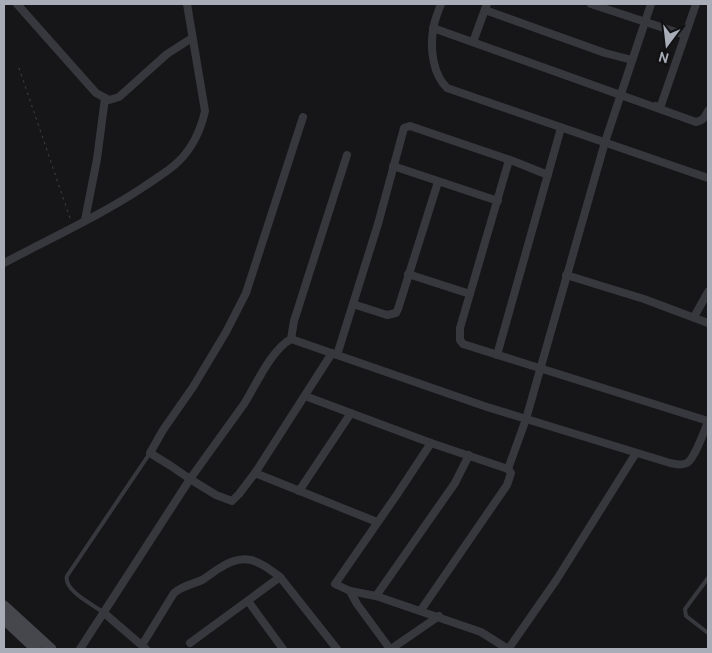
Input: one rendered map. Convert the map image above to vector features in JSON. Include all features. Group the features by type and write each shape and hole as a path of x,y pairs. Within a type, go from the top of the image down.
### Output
{"main road":[{"path":"4,606 51,649"},
{"path":"4,619 36,649"}],"street":[{"path":"17,4 96,93 114,100 168,54 192,38"},
{"path":"4,263 109,208 179,161 192,144 203,121 205,111 187,4"},
{"path":"441,4 433,28 432,48 440,81 447,88 708,178"},
{"path":"591,4 685,35"},
{"path":"508,469 526,419 605,142 651,4"},
{"path":"433,28 660,108 696,4"},
{"path":"474,42 486,7 605,53 632,60"},
{"path":"620,94 696,122 705,118 708,111"},
{"path":"85,220 97,159 105,98"},
{"path":"303,117 246,293 226,332 192,387 157,438 150,453 216,495 232,501 255,473 335,354 378,224 393,166 406,126 548,175"},
{"path":"497,355 561,128"},
{"path":"291,340 296,312 347,155"},
{"path":"80,649 190,479 245,403 275,354 284,343 291,340 487,407 636,453 679,465 691,459 708,422 463,344 460,340 460,328 509,160"},
{"path":"393,166 498,201"},
{"path":"353,304 387,315 396,313 438,182"},
{"path":"408,274 470,294"},
{"path":"566,274 708,323"},
{"path":"694,317 708,292"},
{"path":"305,396 431,443 508,469 511,473 507,485 421,610"},
{"path":"298,491 350,413"},
{"path":"431,443 335,584 350,591 376,596 421,610 481,632 508,649 557,579 636,453"},
{"path":"376,596 455,483 468,455"},
{"path":"255,473 378,522"},
{"path":"103,612 144,647 174,593 181,587 203,580 236,559 254,560 280,577 337,649"},
{"path":"190,643 280,577"},
{"path":"350,591 357,604 391,649 438,616"},
{"path":"248,601 278,648"}],"lane":[{"path":"103,612 72,590 66,580 67,576 150,453"},
{"path":"708,578 685,609 686,616 708,634"}],"path":[{"path":"19,68 73,226"}]}
